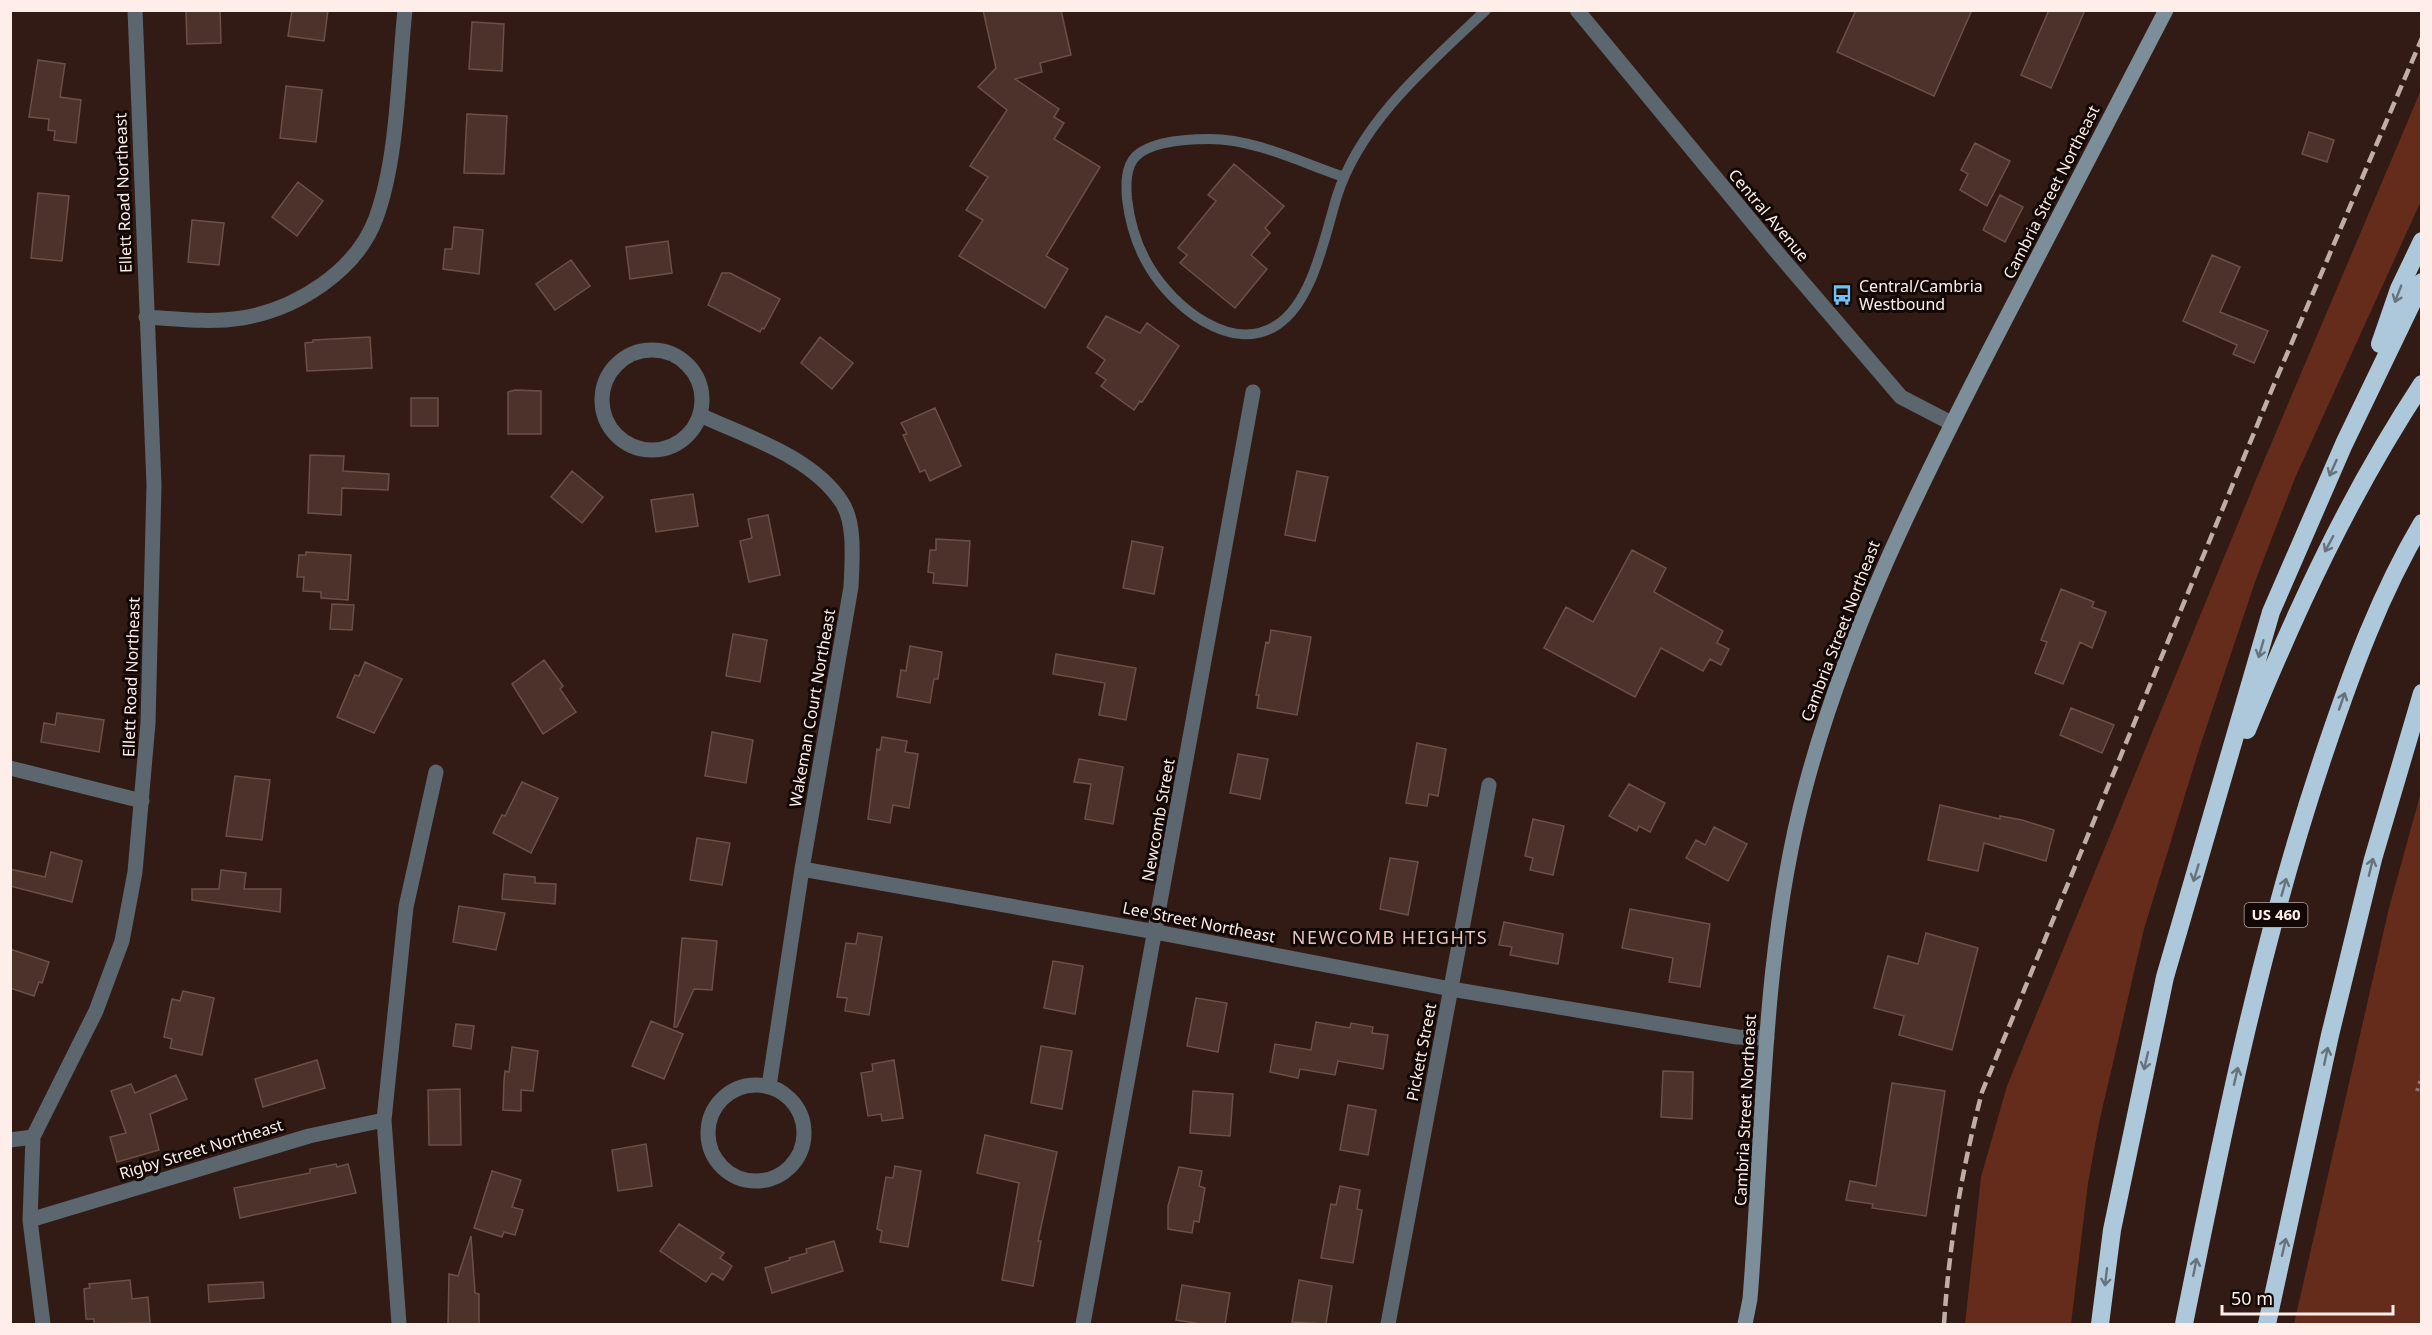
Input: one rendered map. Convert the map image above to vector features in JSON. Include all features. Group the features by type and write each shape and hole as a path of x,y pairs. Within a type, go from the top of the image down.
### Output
{"highway":[{"path":"2344,444 2399,290 2421,240"},
{"path":"2100,1324 2112,1230 2165,977 2271,612 2344,444 2421,282"},
{"path":"2213,817 2268,680 2323,554 2379,450 2421,384"},
{"name":"US 460","path":"2184,1324 2220,1145 2257,985 2306,808 2356,659 2406,549 2421,524"},
{"path":"2266,1324 2373,859 2421,693"}],"main road":[{"name":"Cambria Street Northeast","path":"1745,1324 1750,1299 1767,1038 1782,900 1805,788 1819,740 1884,562 1952,423 2166,10"}],"street":[{"name":"Ellett Road Northeast","path":"43,1324 30,1220 33,1137 96,1011 122,941 135,872 142,801 151,644 154,484 135,10"},
{"path":"146,317 202,321 242,318 274,310 317,290 351,258 375,221 388,177 405,10"},
{"name":"Central Avenue","path":"1577,10 1773,248 1901,397 1952,423"},
{"path":"652,349 671,353 687,363 698,378 702,396 700,415 691,433 675,446 656,452 636,449 614,436 602,414 602,389 613,366 634,352 652,349"},
{"name":"Newcomb Street","path":"1083,1324 1253,392"},
{"name":"Wakeman Court Northeast","path":"700,415 776,450 814,472 842,502 853,540 852,586 802,869 769,1086"},
{"path":"10,768 142,801"},
{"path":"399,1324 384,1120 406,907 436,772"},
{"name":"Pickett Street","path":"1388,1324 1489,785"},
{"name":"Lee Street Northeast","path":"802,869 1156,932 1452,989 1737,1036 1767,1038"},
{"path":"747,1085 769,1086 786,1094 799,1109 805,1127 802,1150 789,1170 772,1179 754,1182 736,1178 720,1166 711,1150 708,1132 713,1111 727,1094 747,1085"},
{"name":"Rigby Street Northeast","path":"30,1220 309,1136 384,1120"},
{"path":"10,1140 33,1137"},
{"path":"1750,1299 1755,1324"}],"lane":[{"path":"1344,177 1232,141 1184,140 1147,150 1137,155 1131,163 1126,187 1130,220 1149,266 1160,283 1188,310 1230,332 1246,335 1260,333 1281,322 1297,306 1323,242 1344,177 1364,141 1383,117 1447,48 1486,10"}],"path":[{"path":"2417,1091 2421,1075"}],"shaded area":[{"path":"2421,90 2421,201 2295,478 2256,579 2200,746 2144,929 2099,1123 2088,1183 2071,1324 1965,1324 1981,1177 2007,1086 2255,482"},
{"path":"2421,792 2421,1324 2294,1324 2389,908"}],"building":[{"path":"186,10 220,10 221,43 187,44"},
{"path":"292,10 328,10 324,41 288,36"},
{"path":"983,10 1061,10 1071,55 1040,63 1042,72 1015,79 1059,109 1054,117 1064,123 1054,139 1100,167 1046,256 1068,269 1045,308 959,256 983,220 966,210 988,177 970,166 1007,110 978,87 996,68"},
{"path":"1856,10 1972,10 1934,96 1837,52"},
{"path":"2049,10 2085,10 2051,88 2021,75"},
{"path":"472,22 504,24 502,71 469,69"},
{"path":"38,60 65,64 60,97 81,100 76,143 54,140 55,131 48,130 49,119 29,117"},
{"path":"286,86 322,90 316,142 280,138"},
{"path":"467,114 507,116 504,174 464,173"},
{"path":"2309,132 2334,140 2327,162 2302,154"},
{"path":"1975,143 2010,161 1987,206 1960,190 1968,174 1961,170"},
{"path":"1234,164 1284,206 1265,228 1270,233 1251,255 1267,269 1235,308 1180,263 1187,255 1178,248 1216,201 1208,195"},
{"path":"298,182 323,201 297,236 272,217"},
{"path":"38,193 69,196 62,261 31,258"},
{"path":"2000,195 2023,207 2005,242 1983,230"},
{"path":"192,220 224,223 219,265 188,262"},
{"path":"454,227 483,230 479,274 443,269 445,249 452,249"},
{"path":"668,241 672,273 630,279 626,247"},
{"path":"2212,255 2240,267 2220,312 2268,331 2254,363 2233,354 2237,345 2183,321"},
{"path":"571,260 590,286 555,310 536,284"},
{"path":"722,273 730,273 780,299 764,329 762,328 760,332 708,305"},
{"path":"1106,316 1140,333 1147,323 1179,346 1142,402 1140,401 1134,410 1101,386 1106,380 1096,373 1105,360 1087,347"},
{"path":"370,337 372,368 307,371 305,343 313,342 313,340"},
{"path":"820,337 853,363 832,389 801,363"},
{"path":"541,391 541,434 508,434 508,392"},
{"path":"411,398 438,398 438,426 411,426"},
{"path":"935,408 961,466 930,481 925,470 920,472 903,435 907,434 901,423"},
{"path":"310,455 344,456 343,471 389,474 388,490 342,488 341,515 308,513"},
{"path":"572,471 603,497 582,523 551,497"},
{"path":"1297,471 1328,477 1315,541 1285,535"},
{"path":"693,494 698,526 656,532 651,500"},
{"path":"768,515 780,575 749,582 740,541 752,538 748,519"},
{"path":"936,539 970,541 967,586 933,583 934,573 928,572 930,550 936,550"},
{"path":"1132,541 1163,547 1154,594 1123,588"},
{"path":"1632,550 1666,568 1654,592 1723,631 1717,643 1729,649 1721,665 1710,659 1703,671 1661,648 1635,697 1544,648 1566,607 1593,622"},
{"path":"306,552 351,555 348,600 321,598 321,592 303,591 304,577 297,577 299,555 306,555"},
{"path":"2061,589 2094,602 2092,607 2106,612 2092,648 2080,642 2063,684 2035,673 2047,642 2041,640"},
{"path":"332,604 354,605 352,630 330,629"},
{"path":"1271,630 1311,637 1297,715 1257,708 1259,695 1256,695 1266,642 1269,643"},
{"path":"733,634 767,640 760,682 726,676"},
{"path":"910,646 942,652 938,679 934,679 930,703 897,697 901,670 906,671"},
{"path":"1056,654 1136,668 1126,720 1099,715 1105,683 1053,674"},
{"path":"544,660 563,686 560,689 576,712 543,734 512,684"},
{"path":"365,662 402,679 374,733 337,717 355,675 359,676"},
{"path":"2071,708 2114,725 2102,753 2060,735"},
{"path":"57,713 104,720 99,752 41,742 44,723 55,725"},
{"path":"712,732 753,740 746,783 705,776"},
{"path":"882,737 907,741 905,752 918,754 909,808 893,805 890,823 868,819 877,749 880,750"},
{"path":"1417,743 1446,749 1438,796 1429,794 1427,806 1406,803"},
{"path":"1238,754 1268,759 1260,799 1230,793"},
{"path":"1079,759 1123,767 1113,824 1085,819 1091,784 1074,782"},
{"path":"235,776 270,780 262,840 226,836"},
{"path":"522,782 558,798 531,853 493,833 502,815 505,816"},
{"path":"1629,784 1665,803 1650,832 1639,826 1637,831 1609,816"},
{"path":"1940,805 2000,819 2000,816 2022,820 2054,830 2046,861 1984,843 1978,871 1928,860"},
{"path":"1533,819 1564,826 1553,875 1530,870 1533,858 1525,856"},
{"path":"1714,827 1747,844 1728,881 1686,858 1696,840 1705,845"},
{"path":"697,838 730,843 722,885 690,880"},
{"path":"51,852 82,861 72,902 10,886 10,869 45,877"},
{"path":"1390,858 1418,862 1408,915 1380,909"},
{"path":"221,870 246,873 244,889 281,889 280,912 192,900 192,889 219,889"},
{"path":"504,874 535,877 535,883 556,884 555,904 502,899"},
{"path":"459,906 505,913 496,950 453,942"},
{"path":"1630,909 1710,924 1700,987 1669,982 1673,958 1622,948"},
{"path":"1504,922 1563,934 1558,964 1510,955 1512,947 1499,945"},
{"path":"858,933 882,937 869,1015 845,1011 847,998 837,997 846,943 856,944"},
{"path":"1926,933 1978,948 1952,1050 1899,1035 1904,1016 1874,1008 1888,956 1918,964"},
{"path":"682,938 717,941 712,990 694,989 677,1027 674,1027"},
{"path":"10,949 49,962 42,983 39,982 34,996 10,988"},
{"path":"1053,961 1083,966 1075,1014 1044,1008"},
{"path":"183,991 214,998 202,1055 170,1048 172,1039 164,1037 172,999 180,1001"},
{"path":"1196,998 1227,1003 1218,1052 1187,1046"},
{"path":"651,1021 683,1034 664,1079 632,1066"},
{"path":"1316,1022 1350,1028 1351,1023 1373,1027 1372,1033 1388,1035 1383,1069 1338,1061 1335,1075 1300,1069 1298,1078 1270,1072 1275,1044 1311,1050"},
{"path":"456,1024 474,1026 471,1049 453,1046"},
{"path":"1041,1046 1072,1051 1062,1109 1031,1103"},
{"path":"512,1047 538,1051 533,1091 521,1090 521,1111 503,1110 505,1071 509,1072"},
{"path":"317,1060 325,1088 263,1107 255,1079"},
{"path":"894,1060 903,1118 882,1121 881,1114 868,1116 861,1073 873,1071 872,1064"},
{"path":"1663,1071 1693,1072 1692,1119 1661,1117"},
{"path":"176,1075 187,1099 150,1114 159,1150 117,1162 110,1137 126,1133 111,1091 131,1084 135,1093"},
{"path":"1892,1083 1945,1091 1926,1216 1872,1208 1873,1204 1846,1200 1850,1181 1876,1186"},
{"path":"460,1089 461,1145 429,1145 428,1090"},
{"path":"1193,1091 1233,1094 1230,1136 1190,1133"},
{"path":"1348,1105 1376,1110 1368,1155 1340,1150"},
{"path":"985,1135 1057,1152 1038,1241 1041,1241 1033,1286 1002,1280 1019,1183 977,1173"},
{"path":"646,1144 652,1186 618,1191 612,1150"},
{"path":"336,1164 337,1167 348,1164 356,1193 240,1218 234,1188 310,1173 310,1169"},
{"path":"895,1166 921,1171 908,1247 880,1242 882,1231 877,1229 886,1177 893,1178"},
{"path":"1179,1167 1202,1171 1199,1186 1205,1188 1199,1222 1194,1221 1192,1233 1168,1229 1168,1206"},
{"path":"492,1171 521,1180 512,1207 523,1210 515,1235 504,1232 502,1237 474,1228"},
{"path":"1340,1186 1360,1190 1357,1209 1362,1210 1353,1263 1321,1258 1331,1204 1336,1205"},
{"path":"679,1224 724,1253 720,1258 732,1266 723,1280 712,1273 706,1282 660,1251"},
{"path":"471,1236 475,1293 479,1294 479,1324 448,1324 449,1274 458,1276"},
{"path":"834,1241 843,1271 772,1293 765,1268 807,1253 806,1249"},
{"path":"130,1280 132,1299 148,1297 150,1323 94,1324 94,1319 86,1319 84,1289 90,1288 89,1284"},
{"path":"1299,1280 1332,1286 1326,1324 1292,1322"},
{"path":"263,1282 264,1298 209,1302 208,1285"},
{"path":"1182,1285 1230,1293 1225,1324 1202,1324 1176,1320"}],"railway":[{"path":"1944,1324 1957,1207 1982,1092 2275,382 2422,38"}],"place":[{"name":"Central/Cambria Westbound","path":"1842,295"}],"district":[{"name":"NEWCOMB HEIGHTS","path":"1390,938"}]}
